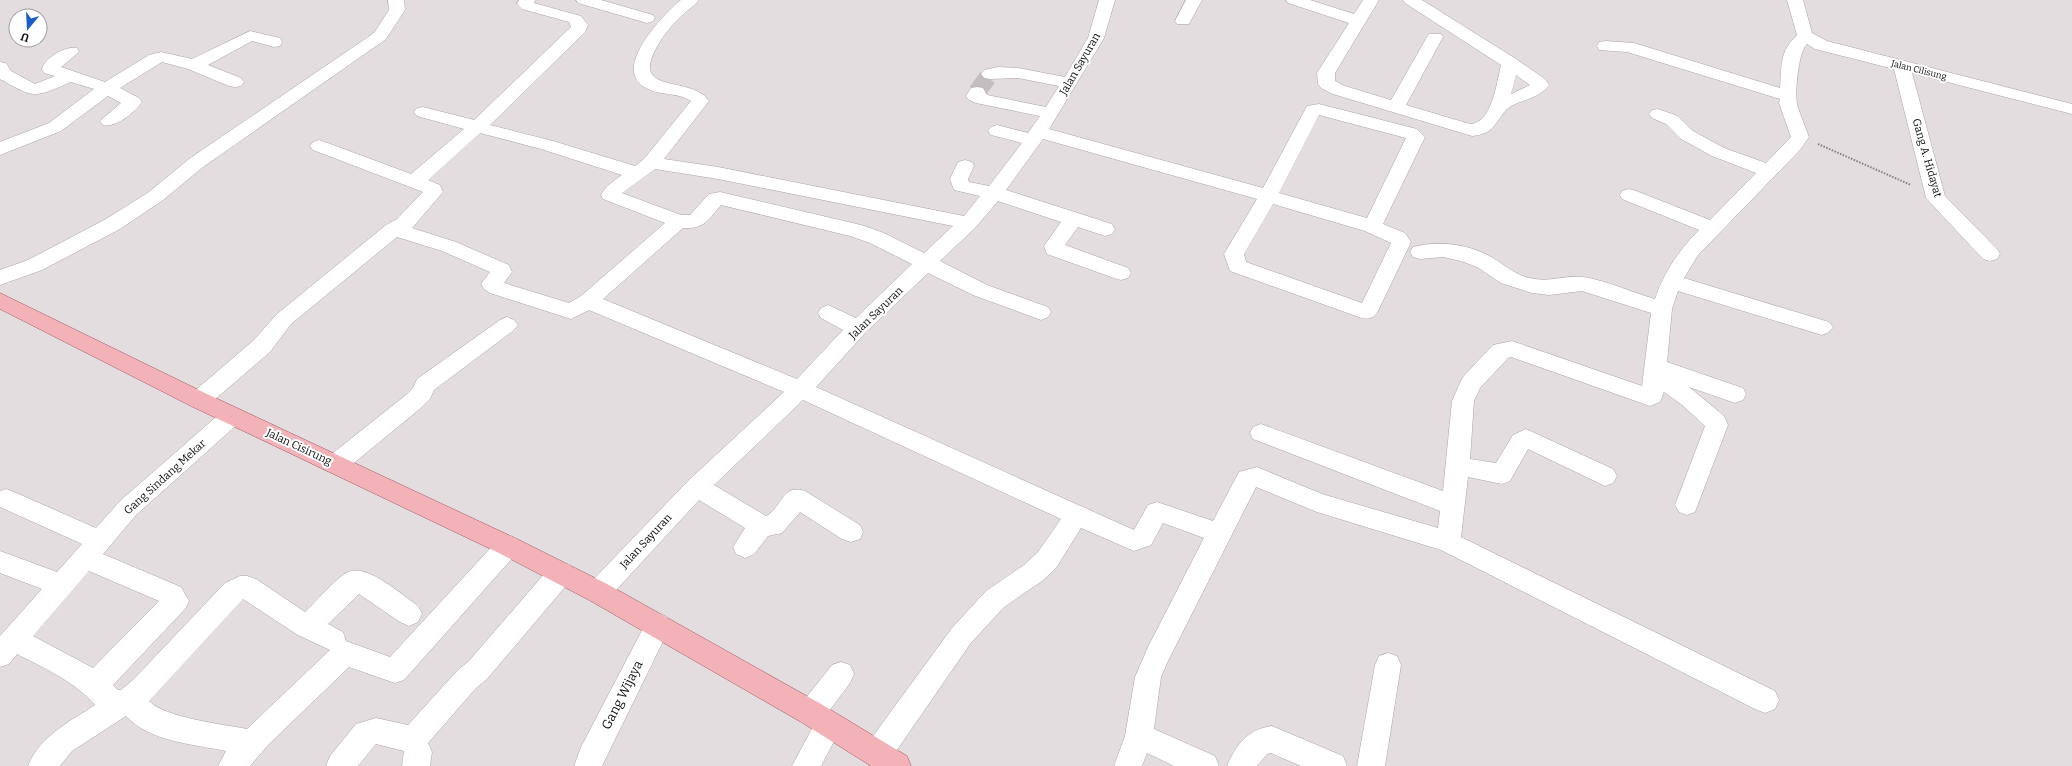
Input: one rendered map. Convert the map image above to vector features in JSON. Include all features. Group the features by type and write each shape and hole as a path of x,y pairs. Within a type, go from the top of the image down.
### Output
{"main road":[{"name":"Jalan Cisirung","path":"0,300 199,400 508,546 598,592 820,718 888,760"}],"street":[{"path":"0,278 35,264 113,224 156,196 196,163 380,36 397,10 396,0"},
{"path":"414,182 497,110 579,28 580,25 575,19 528,6 525,4 527,0"},
{"path":"584,0 647,18"},
{"path":"691,0 683,5 667,21 648,46 643,61 644,76 652,85 689,94 697,97 700,101 645,168 617,187 610,195 679,221 695,222 716,198 720,198 854,230 877,238 980,290 1041,312"},
{"name":"Jalan Sayuran","path":"598,592 697,486 800,390 858,328 968,223 994,193 1036,136 1096,38 1107,0"},
{"path":"1183,21 1194,0"},
{"path":"1294,0 1358,21"},
{"path":"1371,0 1326,73 1327,84 1339,90 1469,130 1480,129 1492,119 1498,106 1510,63"},
{"path":"1411,0 1510,63 1540,85 1533,91 1498,106"},
{"path":"1448,542 1458,466 1463,401 1471,383 1501,351 1512,349 1650,397 1654,391 1662,309 1671,281 1691,250 1794,146 1800,137 1790,110 1789,96 1791,57 1794,47 1805,36 1790,1"},
{"path":"194,66 250,36 274,42"},
{"name":"Jalan Cilisung","path":"1805,36 1832,49 2072,108"},
{"path":"1396,107 1435,37"},
{"path":"1605,46 1628,47 1789,96"},
{"path":"71,52 50,68 69,76 107,88 133,102 108,121"},
{"path":"0,149 55,127 107,88 136,72 155,58 161,57 194,66 235,82"},
{"name":"Gang A. Hidayat","path":"1902,66 1935,195 1939,202 1967,228 1990,254"},
{"path":"0,67 4,74 33,90 42,88 69,76"},
{"path":"990,74 996,72 1008,72 1070,82"},
{"path":"977,92 975,96 982,99 1051,113"},
{"path":"997,131 1036,136 1268,196 1372,227 1396,237 1401,242 1368,312 1362,312 1237,266 1234,254 1268,196 1313,110 1316,109 1411,133 1416,137 1372,227"},
{"path":"423,112 548,145 594,161 645,168 718,173 968,223"},
{"path":"1658,114 1672,120 1687,135 1718,152 1768,171"},
{"path":"199,400 262,346 284,319 392,230 404,224 435,191 319,146"},
{"path":"965,166 959,179 962,186 994,193 1105,229"},
{"path":"1628,195 1712,228"},
{"path":"1073,219 1054,246 1054,249 1121,273"},
{"path":"392,230 415,235 484,261 502,270 492,284 497,288 571,311 588,301 679,221"},
{"path":"1420,252 1426,250 1445,251 1482,261 1508,278 1538,288 1564,287 1576,283 1583,284 1662,309"},
{"path":"1671,281 1822,326"},
{"path":"588,301 800,390 1134,541 1142,538 1157,512 1161,512 1218,533"},
{"path":"828,313 858,328"},
{"path":"336,464 414,401 422,393 425,385 507,325"},
{"path":"1655,370 1735,394"},
{"path":"1655,370 1689,398 1716,422 1717,425 1687,505"},
{"name":"Gang Sindang Mekar","path":"7,648 128,508 232,416"},
{"path":"1261,433 1452,505"},
{"path":"1458,466 1502,474 1521,441 1526,438 1605,476"},
{"path":"1128,766 1139,736 1148,677 1157,656 1245,481 1252,477 1317,502 1448,542 1765,700"},
{"path":"697,486 762,526 773,526 797,498 851,532"},
{"path":"6,498 172,595 176,601 95,685"},
{"path":"888,760 961,636 994,599 1033,573 1047,560 1077,514"},
{"path":"745,547 762,526"},
{"path":"232,766 252,743 345,653 395,671 508,546"},
{"path":"0,562 62,585"},
{"path":"413,740 467,679 478,670 561,573"},
{"path":"307,627 355,581 361,581 409,614"},
{"path":"42,766 62,742 143,689 234,591 240,587 247,588 307,627 334,640"},
{"name":"Gang Wijaya","path":"588,766 591,757 658,625"},
{"path":"7,648 66,665 95,685 109,701 125,702 145,717 167,726 252,743"},
{"path":"1371,766 1388,665"},
{"path":"806,766 820,718 842,674"},
{"path":"340,766 366,733 376,731 413,740"},
{"path":"1139,736 1205,766"},
{"path":"1241,766 1256,744 1272,739 1333,766"},
{"path":"413,740 418,752 416,766"}],"path":[{"path":"1800,137 1935,195"}],"tunnel":[{"path":"977,92 990,74"}]}
